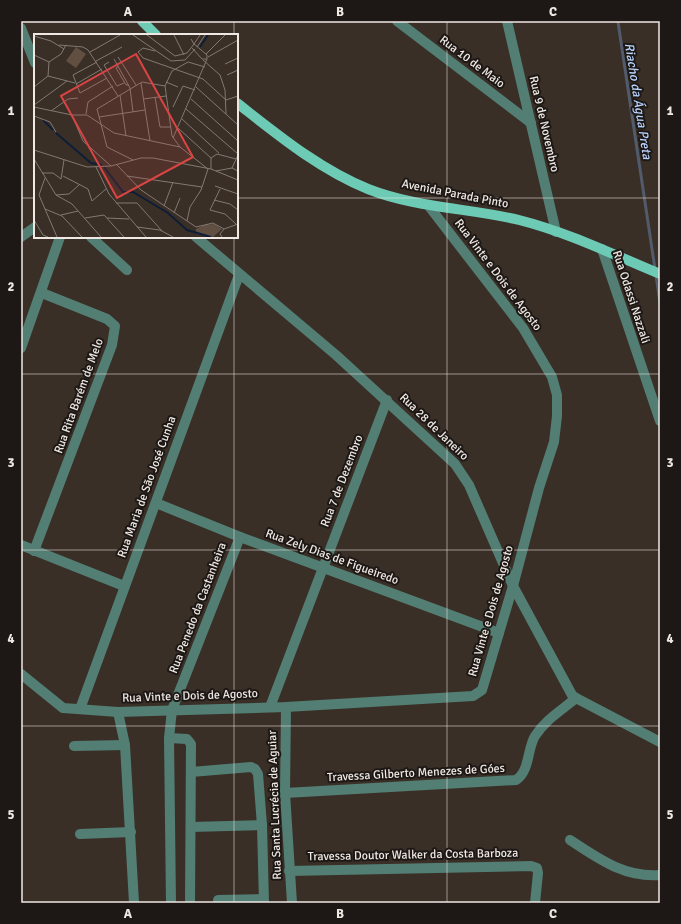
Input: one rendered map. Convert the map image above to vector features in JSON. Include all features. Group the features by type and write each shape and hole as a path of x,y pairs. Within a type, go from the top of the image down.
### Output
{"main road":[{"path":"142,21 155,34"},
{"name":"Avenida Parada Pinto","path":"238,104 285,140 332,172 369,189 428,205 487,213 520,220 602,249 660,274"}],"street":[{"name":"Rua 10 de Maio","path":"397,21 531,123"},
{"name":"Rua 9 de Novembro","path":"507,21 556,232"},
{"path":"21,28 34,61"},
{"name":"Rua Vinte e Dois de Agosto","path":"21,674 63,708 118,712 286,707 473,696 482,690 513,586 539,488 554,442 557,416 557,395 552,377 523,328 428,205"},
{"path":"21,237 34,228"},
{"path":"21,348 42,293 60,238"},
{"path":"92,238 127,270"},
{"name":"Rua 28 de Janeiro","path":"197,238 387,400 460,470 469,485 513,586 568,689 576,698 660,742"},
{"name":"Rua Odassi Nazzali","path":"602,249 660,421"},
{"name":"Rua Maria de São José Cunha","path":"80,709 239,275"},
{"name":"Rua Rita Barém de Melo","path":"34,551 116,332 115,326 107,319 42,293"},
{"name":"Rua 7 de Dezembro","path":"270,707 322,567 387,400"},
{"name":"Rua Zely Dias de Figueiredo","path":"156,503 240,537 499,633"},
{"name":"Rua Penedo da Castanheira","path":"171,903 169,738 172,710 240,537"},
{"path":"21,546 124,586"},
{"name":"Travessa Gilberto Menezes de Góes","path":"285,793 516,780 523,773 531,746 540,728 576,698"},
{"name":"Rua Santa Lucrécia de Aguiar","path":"286,707 285,793 292,903"},
{"path":"118,712 125,745 134,903"},
{"path":"169,738 189,741 191,772 190,903"},
{"path":"74,746 125,745"},
{"path":"191,772 251,766 258,774 262,825 264,901 218,900"},
{"path":"191,827 262,825"},
{"path":"80,834 131,832"},
{"path":"570,840 606,864 624,872 639,876 660,875"},
{"name":"Travessa Doutor Walker da Costa Barboza","path":"290,871 531,866 537,868 538,873 535,903"}],"waterway":[{"name":"Riacho da Água Preta","path":"616,21 618,22 655,269"},
{"name":"Riacho da Água Preta","path":"656,275 660,303"}]}
